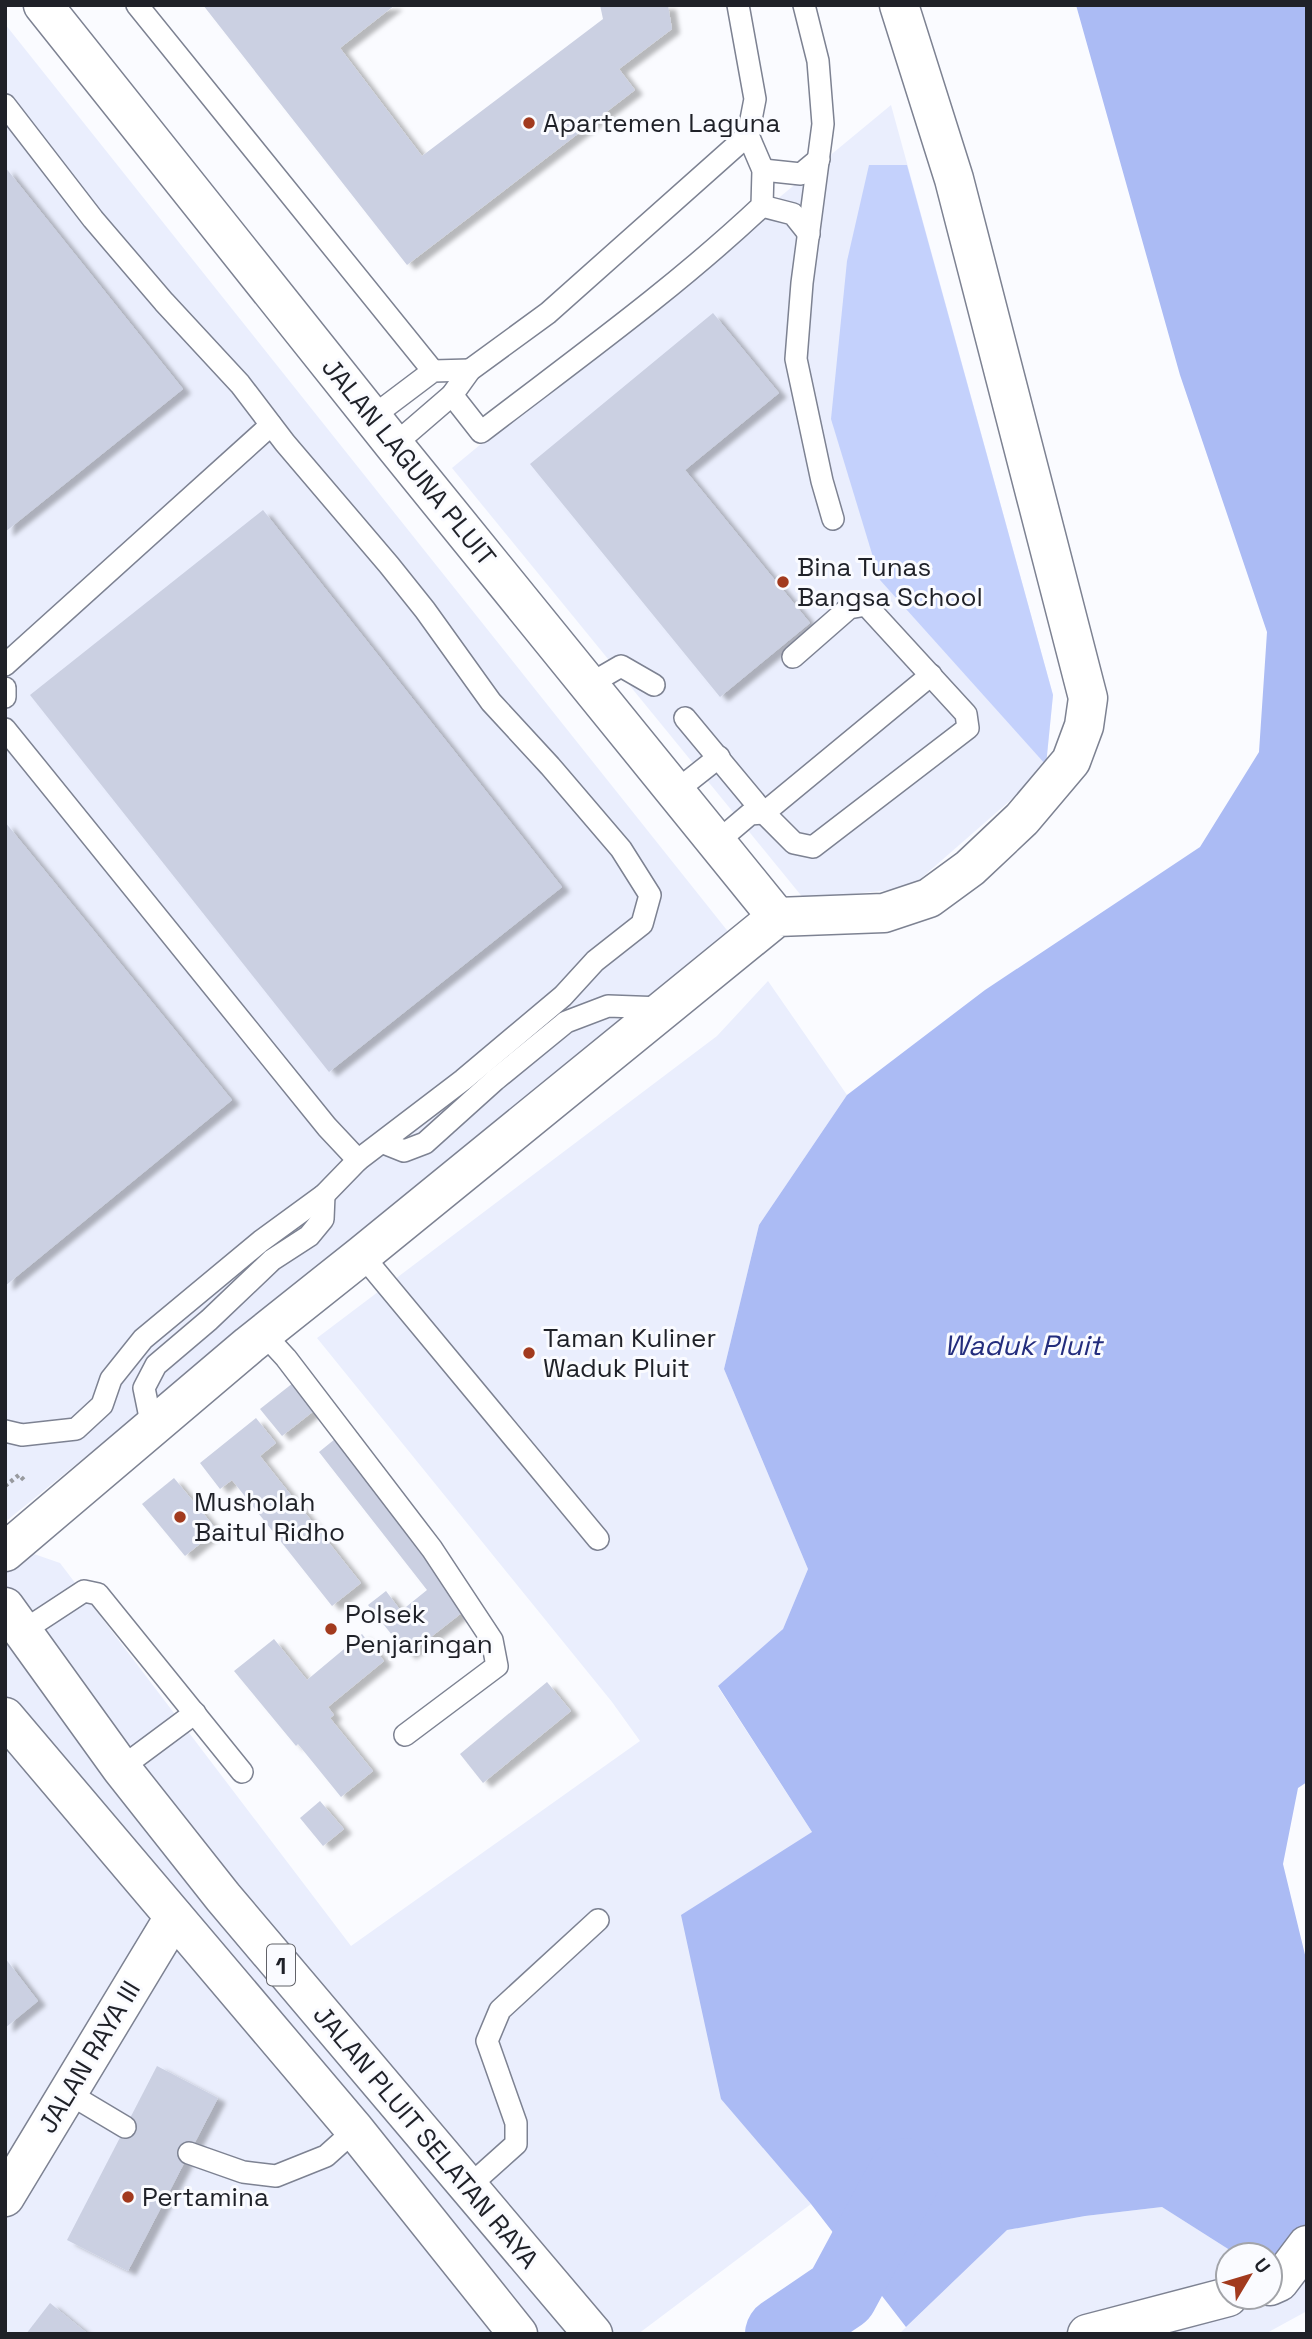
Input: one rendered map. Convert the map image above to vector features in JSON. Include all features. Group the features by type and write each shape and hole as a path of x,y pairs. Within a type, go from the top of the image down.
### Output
{"main road":[{"name":"JALAN LAGUNA PLUIT","path":"43,5 383,431 778,917"},
{"path":"5,1552 263,1333 778,917 884,913 929,898 970,868 1022,819 1071,761 1084,726 1088,698 954,179 899,5"},
{"name":"JALAN PLUIT SELATAN RAYA","path":"14,1619 121,1769 223,1897 583,2322"},
{"name":"JALAN PLUIT SELATAN RAYA","path":"5,1717 355,2130 518,2334"},
{"name":"JALAN RAYA III","path":"5,2197 174,1917"},
{"path":"1284,2275 1307,2245"},
{"path":"1087,2334 1214,2301"}],"lane":[{"path":"137,5 433,371"},
{"path":"452,395 481,432 647,304 732,235 762,206 763,170 748,135 755,99 738,5"},
{"path":"804,5 818,61 823,124 796,359 822,481 833,519"},
{"path":"5,105 93,219 164,302 240,384 425,610 491,702 621,849 650,895 642,925 595,961 563,996 384,1143 358,1160 324,1195 261,1241 142,1339 111,1379 102,1405 76,1429 22,1435 5,1431"},
{"path":"383,431 452,395 470,370 548,313 748,135"},
{"path":"763,170 801,174 819,159"},
{"path":"762,206 793,214 809,234"},
{"path":"383,431 433,371 470,370"},
{"path":"5,665 271,425"},
{"path":"685,718 764,813 794,843 813,846 968,728 966,714 866,605 849,608 793,657"},
{"path":"590,684 621,666 654,685"},
{"path":"717,842 750,814 764,813 932,675"},
{"path":"5,688 5,697"},
{"path":"5,729 327,1127 358,1160"},
{"path":"676,791 719,757"},
{"path":"384,1143 404,1151 425,1143 495,1080 566,1022 608,1006 666,1008"},
{"path":"152,1427 144,1388 156,1365 209,1320 272,1260 309,1236 323,1219 324,1195"},
{"path":"362,1255 598,1539"},
{"path":"263,1333 286,1358 432,1549 492,1640 497,1665 405,1735"},
{"path":"14,1619 84,1591 98,1594 242,1772"},
{"path":"121,1769 195,1713"},
{"path":"468,2187 516,2144 516,2123 487,2041 500,2010 598,1920"},
{"path":"68,2093 125,2127"},
{"path":"189,2153 243,2172 276,2176 327,2156 355,2130"}],"shaded area":[{"path":"5,24 730,934 5,1522"},
{"name":"Bina Tunas Bangsa School","path":"891,105 1053,695 1046,765 1013,798 910,888 804,899 452,468"},
{"path":"869,165 907,165 1053,695 1046,765 880,580 831,419 847,261"},
{"path":"768,981 847,1095 759,1225 724,1369 808,1569 783,1629 718,1687 812,1832 721,2098 811,2204 638,2334 5,2334 5,1544 60,1563 351,1946 640,1741 612,1702 317,1338 717,1036"},
{"path":"1162,2207 1216,2241 1214,2311 1284,2311 1284,2255 1290,2255 1307,2277 1307,2311 1265,2334 899,2334 1006,2230 1085,2216"}],"water":[{"name":"Waduk Pluit","path":"1076,5 1307,5 1307,1782 1298,1788 1283,1864 1307,1963 1307,2236 1290,2255 1284,2255 1284,2241 1216,2241 1162,2207 1085,2216 1007,2230 906,2327 811,2204 721,2099 681,1915 812,1832 718,1686 783,1629 808,1569 724,1369 759,1225 847,1095 985,990 1200,847 1259,752 1267,632 1180,375"}],"building":[{"name":"Apartemen Laguna","path":"203,5 395,5 340,48 422,156 603,19 600,5 668,5 672,29 619,69 635,90 407,265"},
{"path":"5,167 183,389 5,532"},
{"path":"713,313 779,393 685,470 810,623 720,697 530,464"},
{"path":"263,510 562,887 329,1072 30,695"},
{"path":"5,822 232,1100 5,1286"},
{"path":"293,1383 315,1410 282,1436 260,1409"},
{"path":"256,1418 276,1443 260,1456 361,1583 332,1606 232,1480 220,1489 200,1463"},
{"path":"335,1439 468,1608 408,1655 368,1605 386,1591 401,1611 427,1590 319,1452"},
{"name":"Musholah Baitul Ridho","path":"174,1478 217,1530 185,1556 142,1504"},
{"path":"362,1634 384,1661 328,1707 334,1715 330,1718 373,1771 341,1797 234,1671 274,1639 307,1680"},
{"path":"547,1682 571,1711 483,1783 460,1754"},
{"path":"320,1801 344,1829 323,1846 300,1818"},
{"path":"5,1958 38,2001 5,2028"},
{"name":"Pertamina","path":"157,2066 218,2098 128,2271 67,2240"},
{"path":"50,2303 88,2334 26,2334"}],"waterway":[{"path":"782,2334 841,2294 905,2175"}],"place":[{"name":"Apartemen Laguna","path":"529,123"},
{"name":"Bina Tunas Bangsa School","path":"783,582"},
{"name":"Taman Kuliner Waduk Pluit","path":"529,1353"},
{"name":"Musholah Baitul Ridho","path":"180,1517"},
{"name":"Polsek Penjaringan","path":"331,1629"},
{"name":"Pertamina","path":"128,2197"}]}
